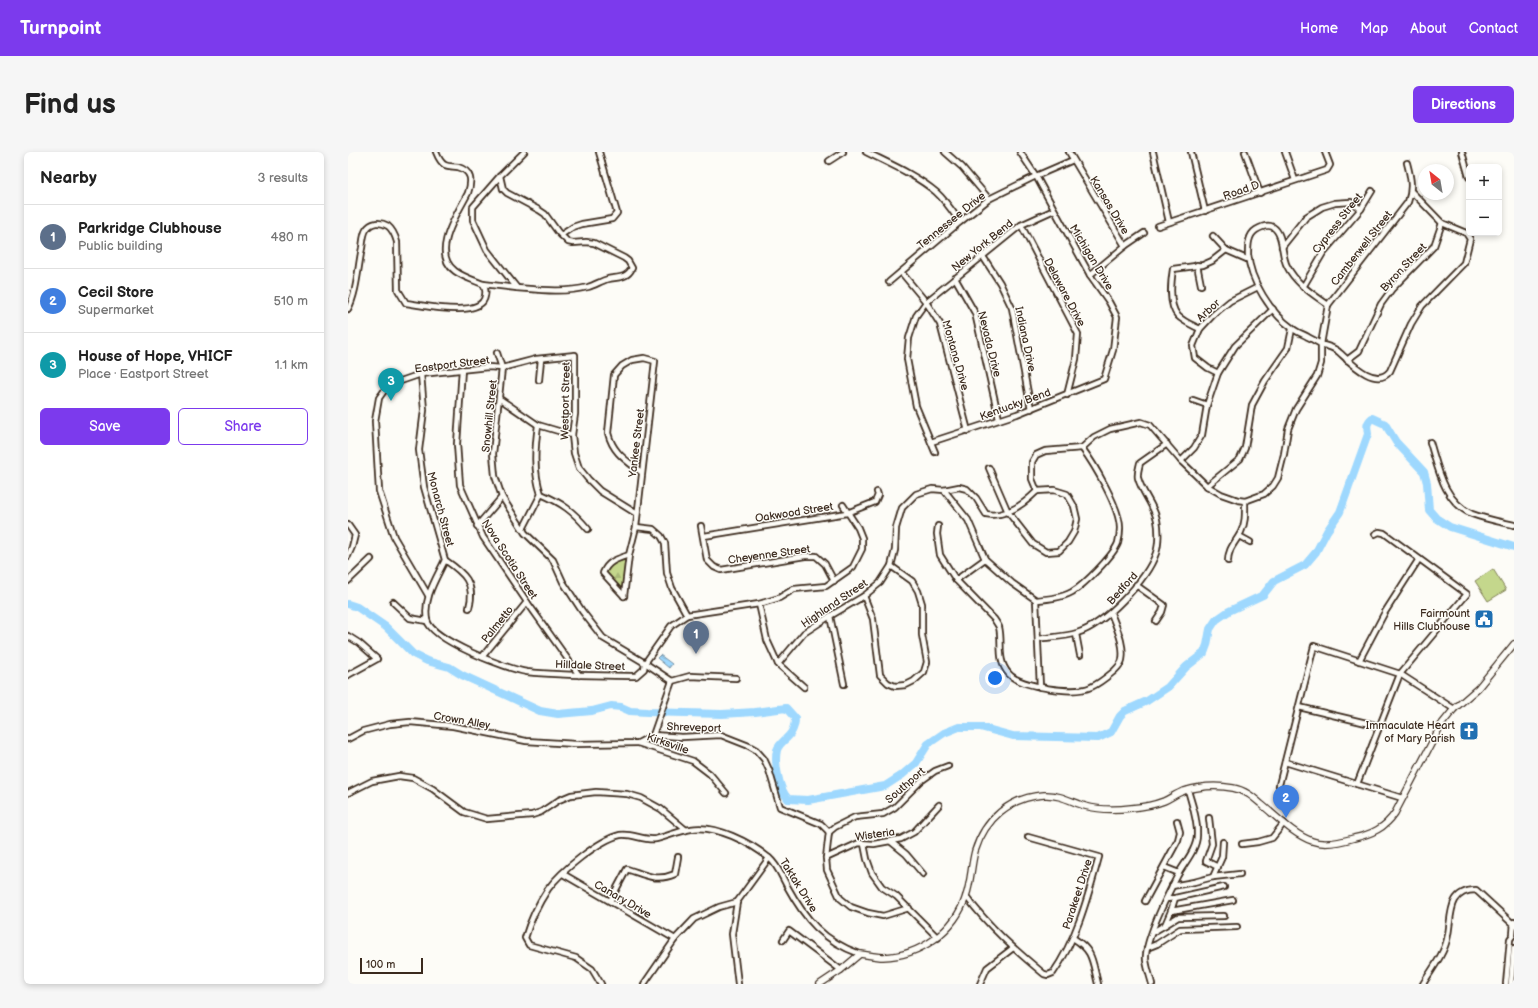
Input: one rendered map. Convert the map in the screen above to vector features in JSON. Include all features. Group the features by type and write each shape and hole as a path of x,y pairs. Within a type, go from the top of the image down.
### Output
{"street":[{"path":"436,152 440,160 445,165 465,170 470,176 468,193 446,237 445,257 454,270 465,277 483,284 538,290 567,290 587,287 609,279 625,276 630,273 632,268 631,265 624,258 594,243 568,242 545,214 507,193 503,189 500,176"},
{"path":"517,288 487,250 473,220 473,207 500,176 524,152"},
{"path":"561,235 573,227 582,224 612,220 617,213 599,152"},
{"path":"829,161 843,152"},
{"path":"866,152 915,177 936,193 948,205 960,222"},
{"path":"945,152 962,167 989,199"},
{"name":"Michigan Drive","path":"1020,152 1036,176 1090,275 1109,302 1116,317 1113,350 1104,379"},
{"name":"Kansas Drive","path":"1069,152 1125,246"},
{"path":"1153,152 1169,222"},
{"path":"1191,152 1205,211"},
{"path":"1245,152 1260,193"},
{"path":"1285,152 1295,180"},
{"name":"Road D","path":"1158,226 1329,169 1330,165 1325,152"},
{"path":"1462,152 1466,166"},
{"name":"Tennessee Drive","path":"889,282 989,199 1073,160"},
{"path":"1328,305 1297,282 1286,265 1280,238 1276,229 1270,226 1263,226 1254,231 1248,243 1248,260 1258,287 1273,309 1292,329 1321,344 1331,347 1339,352 1359,370 1379,378 1384,377 1390,372 1411,324 1422,306 1464,263 1470,240 1466,233 1442,223 1412,192 1411,176 1407,163"},
{"name":"Cypress Street","path":"1303,287 1323,253 1361,209 1372,191"},
{"name":"Camberwell Street","path":"1245,501 1264,494 1273,486 1278,478 1288,429 1296,409 1317,376 1321,363 1321,344 1328,305 1408,202 1412,192"},
{"path":"1282,247 1306,217 1322,207 1335,203 1351,202 1361,209"},
{"name":"New York Bend","path":"926,302 1020,225 1054,210"},
{"path":"348,309 353,296 364,235 370,225 375,223 381,223 391,228 395,235 397,242 398,290 406,303 443,309 468,308 481,303 485,298 486,291 483,284"},
{"name":"Byron Street","path":"1347,360 1359,351 1381,304 1392,290 1434,246 1442,223"},
{"name":"Delaware Drive","path":"1020,225 1078,334 1076,359 1067,395"},
{"path":"1090,275 1125,246 1143,234"},
{"path":"1213,236 1226,250 1248,260"},
{"path":"1200,329 1177,315 1170,296 1173,269 1203,265 1212,261 1226,250"},
{"name":"Indiana Drive","path":"982,255 1000,283 1012,308 1031,409"},
{"path":"1197,265 1201,285"},
{"name":"Montana Drive","path":"901,272 926,302 940,324 968,431"},
{"name":"Nevada Drive","path":"955,278 975,313 999,419"},
{"name":"Arbor","path":"1218,373 1208,368 1195,358 1193,346 1200,329 1213,315 1230,301 1258,287"},
{"path":"926,302 916,316 909,338 907,359 916,406 935,452"},
{"path":"1181,461 1194,448 1202,436 1206,405 1218,373 1235,346 1273,309"},
{"path":"1207,486 1240,459 1245,448 1252,405 1265,381 1288,348 1292,329"},
{"name":"Snowhill Street","path":"497,353 502,368 500,399 493,454 495,476 502,497 523,529 553,560 563,582 582,611 603,638 672,681"},
{"name":"Eastport Street","path":"428,595 394,537 380,491 375,421 379,398 392,384 421,374 488,367 502,368 541,359 575,355"},
{"name":"Westport Street","path":"575,355 575,414 572,435 574,453 579,468 600,491 637,514"},
{"name":"Yankee Street","path":"629,555 615,559 606,566 603,574 624,596 629,555 636,527 654,361 644,358 632,360 622,366 614,375 608,432 610,442 616,452 641,472"},
{"path":"539,380 541,359"},
{"name":"Nova Scotia Street","path":"462,369 457,444 460,485 483,538 579,675"},
{"name":"Monarch Street","path":"421,374 424,410 419,450 424,486 445,560 428,595 426,607 427,621"},
{"name":"Kentucky Bend","path":"931,442 1031,409 1104,379"},
{"path":"500,399 538,425 572,435"},
{"path":"1193,400 1206,405"},
{"path":"1037,491 1032,479 1032,462 1036,455 1044,451 1082,448 1094,437 1110,429 1141,422 1150,425 1181,461 1207,486 1221,494 1245,501 1245,521 1239,536 1232,544 1228,560"},
{"path":"523,529 541,494 537,482 535,449 538,425"},
{"path":"1430,442 1445,489 1454,500 1472,514 1514,525"},
{"name":"Bedford","path":"1038,639 1076,634 1094,626 1111,612 1145,575 1156,552 1158,521 1154,509 1138,479 1138,472 1140,464 1167,444"},
{"path":"944,490 968,520 986,559 1012,583 1036,600 1054,598 1072,592 1093,574 1118,543 1120,527 1118,515 1097,469 1082,448"},
{"path":"989,468 1008,512 1033,544 1046,552 1059,551 1068,542 1074,532 1077,519 1074,506 1067,494 1054,490 1037,491 1023,504 1008,512"},
{"name":"Highland Street","path":"778,664 804,633 864,596 880,583 891,566 895,550 896,528 902,508 916,494 932,488 944,490 959,487 967,489 976,498 986,514 992,515 1008,512"},
{"name":"Oakwood Street","path":"704,536 847,513 875,502 878,495 877,492"},
{"path":"541,494 560,503 578,517 588,529"},
{"path":"477,526 502,497"},
{"name":"Hilldale Street","path":"427,621 443,638 456,646 525,672 636,676 644,669 645,663 671,626 687,614 759,604 779,598 794,589 826,586 853,567 862,549 862,538 858,528 843,505"},
{"path":"348,525 355,535 348,556"},
{"name":"Cheyenne Street","path":"701,526 704,536 707,560 714,567 721,570 805,556 816,556 825,564 834,581"},
{"path":"938,526 936,534 940,554 956,580 994,619 999,627 1001,660 1008,673 1014,679 1040,687 1079,690 1091,687 1109,675 1120,665 1122,658 1122,646 1111,612"},
{"path":"636,527 652,529 661,536 665,544 667,573 672,588 687,614"},
{"path":"1357,784 1400,674 1467,594 1384,533 1379,532 1375,534"},
{"path":"1239,536 1250,542"},
{"path":"348,581 371,559"},
{"path":"956,580 986,559"},
{"path":"1359,661 1384,612 1419,559"},
{"path":"445,560 462,572 471,588 471,601 469,608"},
{"path":"864,596 873,619 880,675 888,683 895,686 906,685 914,681 924,672 927,662 922,635 922,604 918,591 912,581 891,566"},
{"path":"1136,585 1164,605 1156,622"},
{"path":"1036,600 1040,687"},
{"path":"393,602 410,618 427,621"},
{"name":"Palmetto","path":"482,657 527,602"},
{"path":"759,604 767,640 778,664 804,687"},
{"path":"830,616 844,684"},
{"path":"1076,634 1080,655"},
{"path":"348,636 359,643 377,659 348,675"},
{"name":"Taktak Drive","path":"601,984 592,969 576,958 529,945 525,938 528,926 538,904 549,888 586,853 607,840 622,835 654,839 696,828 720,832 750,845 773,861 803,913 817,929 839,945 860,954 883,957 907,952 938,938 958,914 966,896 975,851 983,832 996,814 1018,800 1045,795 1063,797 1084,806 1098,809 1132,808 1162,801 1188,790 1206,786 1234,788 1247,793 1284,824 1312,841 1323,843 1343,841 1376,831 1388,823 1440,725 1454,709 1478,688 1514,644"},
{"path":"1279,785 1314,646 1400,674 1454,709"},
{"path":"638,742 653,735 662,705 672,681 690,676 736,678"},
{"path":"1299,707 1379,726"},
{"name":"Crown Alley","path":"348,739 363,731 390,724 410,722 453,726 526,741 576,744 638,742"},
{"name":"Shreveport","path":"653,735 682,737 721,735 749,746 756,750 764,759 769,770 774,792 780,807 821,824 829,832"},
{"name":"Kirksville","path":"638,742 693,761 710,774 726,793"},
{"path":"1285,762 1402,798"},
{"name":"Southport","path":"829,832 835,827 855,817 883,814 895,807 921,781 935,770 948,766"},
{"path":"348,793 372,781 400,776 413,778 433,789 464,812 487,819 532,815 542,812 559,800 571,795 596,792 627,794 642,798 661,809 686,830"},
{"path":"1152,984 1146,959 1147,948 1166,899 1192,851 1197,837 1196,821 1188,790"},
{"name":"Wisteria","path":"826,858 859,843 874,844 901,839 914,832 939,805"},
{"path":"1209,818 1212,844 1206,861 1218,867"},
{"path":"1145,901 1178,840 1180,832 1177,821"},
{"path":"1242,844 1272,838 1284,824"},
{"path":"829,832 826,858 827,870 840,898 851,907 883,916 909,908"},
{"name":"Parakeet Drive","path":"1013,948 1044,974 1051,975 1073,938 1099,857 1028,836"},
{"path":"890,841 906,854 923,874"},
{"path":"1213,877 1223,853 1223,842"},
{"path":"864,844 872,873 882,887 896,896 938,938"},
{"path":"610,902 627,869 657,879 666,878 675,874 678,857"},
{"path":"738,984 732,934 737,902 769,858"},
{"path":"1164,867 1179,873"},
{"name":"Canary Drive","path":"563,874 675,939"},
{"path":"1172,886 1213,877 1240,874"},
{"path":"1166,899 1224,887"},
{"path":"1423,984 1444,949 1449,933 1452,905 1456,897 1468,890 1476,890 1514,923 1513,936 1510,939 1506,984"},
{"path":"966,896 980,914 1013,948 987,968 980,984"},
{"path":"1165,925 1175,898"},
{"path":"1171,911 1233,900"},
{"path":"644,984 675,939 694,919 721,906 737,902"},
{"path":"721,906 729,908 735,912"},
{"path":"1152,932 1178,917 1224,916"},
{"path":"1147,948 1157,944 1180,928 1237,927"},
{"path":"783,940 789,931 841,970"},
{"name":"Parakeet Drive","path":"1073,938 1084,945 1088,950 1098,984"},
{"path":"1511,984 1514,948"},
{"path":"820,984 841,970 860,954"}],"green space":[{"path":"629,555 623,594 603,573 606,566"},
{"path":"1493,569 1506,590 1488,601 1475,581"}],"water":[{"path":"660,655 672,664 669,668 657,658"}],"waterway":[{"path":"348,604 357,607 386,627 413,654 427,661 449,667 462,675 540,711 558,714 592,711 611,706 621,707 630,711 722,714 786,708 795,718 795,722 791,733 779,745 777,750 776,762 778,776 782,789 788,799 808,800 885,786 902,775 916,763 928,744 944,733 959,727 980,727 1013,736 1098,738 1111,732 1120,716 1125,711 1147,701 1168,687 1186,667 1204,653 1210,629 1216,620 1229,611 1263,595 1274,581 1305,565 1316,552 1327,531 1340,512 1368,434 1368,423 1372,418 1385,424 1396,442 1424,472 1427,483 1429,510 1436,518 1450,527 1514,547"}],"place":[{"name":"House of Hope, VHICF","path":"391,401"},
{"name":"Fairmount Hills Clubhouse","path":"1484,619"},
{"name":"Parkridge Clubhouse","path":"696,654"},
{"name":"Immaculate Heart of Mary Parish","path":"1469,731"},
{"name":"Cecil Store","path":"1286,818"}]}
